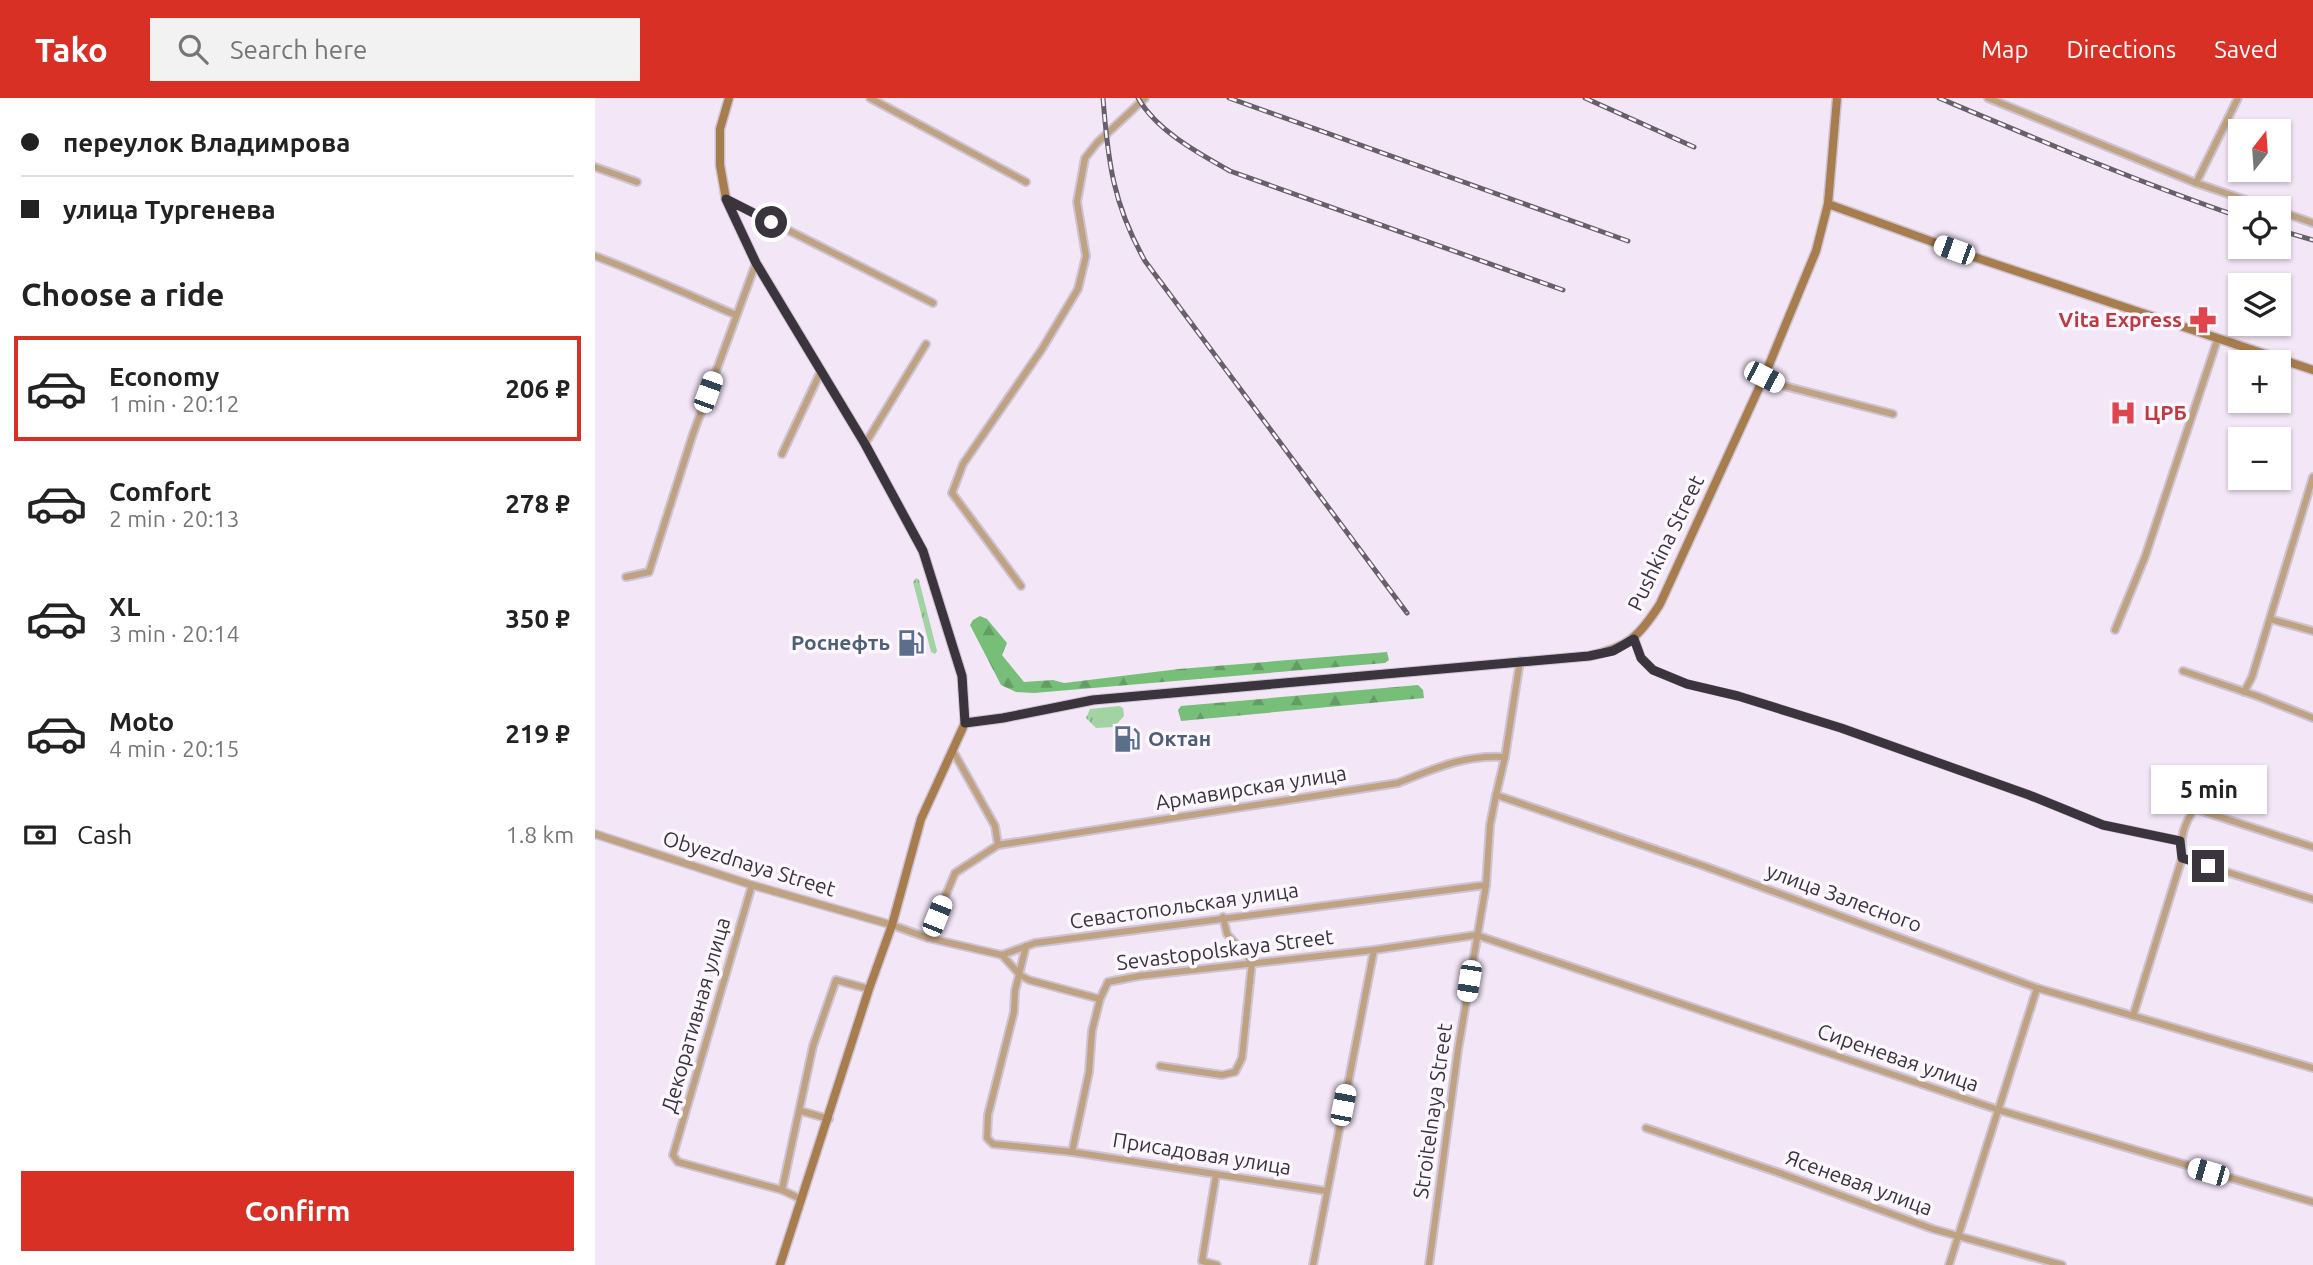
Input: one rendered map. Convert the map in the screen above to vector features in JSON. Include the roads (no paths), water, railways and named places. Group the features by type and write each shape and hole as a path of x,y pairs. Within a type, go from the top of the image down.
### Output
{"main road":[{"path":"729,98 720,130 720,165 726,199 756,263 865,444 923,551 962,676 965,723 921,819 892,925 781,1265"},
{"name":"Pushkina Street","path":"965,723 1093,700 1601,653 1613,651 1634,639 1660,604 1764,377 1816,251 1828,204 1837,98"},
{"path":"1828,204 1980,259 2313,370"}],"street":[{"path":"870,98 1026,182"},
{"path":"1021,586 952,494 963,464 1042,348 1078,289 1086,256 1077,202 1085,158 1145,98"},
{"path":"1988,98 2234,196"},
{"path":"2196,183 2238,98"},
{"path":"595,167 637,182"},
{"path":"726,199 933,303"},
{"path":"2291,216 2313,223"},
{"path":"595,256 639,272 736,315"},
{"path":"626,577 649,572 693,434 756,263"},
{"path":"2115,630 2145,557 2218,338"},
{"path":"865,444 926,344"},
{"path":"782,454 821,371"},
{"path":"1764,377 1777,384 1893,414"},
{"path":"2244,692 2252,677 2313,477"},
{"path":"2270,619 2313,631"},
{"path":"1634,639 1641,658 1653,670 1687,684 1738,696 1841,728 2029,795 2103,825 2180,841"},
{"path":"1496,795 1505,757 1520,661"},
{"path":"2183,671 2313,718"},
{"path":"953,751 995,826 998,845"},
{"name":"Армавирская улица","path":"928,938 955,873 998,845 1398,783 1449,762 1491,756 1505,757"},
{"name":"Stroitelnaya Street","path":"1429,1265 1476,935 1486,885 1490,825 1496,795"},
{"name":"улица Залесного","path":"1496,795 1705,866 2037,988 2313,1068"},
{"path":"2133,1016 2182,858 2180,841 2187,819 2195,809 2313,847"},
{"name":"Obyezdnaya Street","path":"595,834 752,885 892,925"},
{"path":"2182,858 2313,899"},
{"name":"Декоративная улица","path":"752,885 673,1156 678,1161 782,1189"},
{"name":"Севастопольская улица","path":"1002,955 1035,943 1486,885"},
{"path":"1160,1066 1222,1074 1235,1072 1242,1058 1252,962 1227,934 1223,917"},
{"path":"892,925 928,938 1002,955"},
{"name":"Sevastopolskaya Street","path":"1002,955 1020,975 1029,980 1100,999 1108,982 1139,976 1374,950 1476,935"},
{"name":"Сиреневая улица","path":"1476,935 1999,1111 2313,1202"},
{"name":"Присадовая улица","path":"1026,946 1015,991 1014,1012 988,1115 987,1138 993,1144 1072,1152 1326,1191"},
{"path":"1313,1265 1374,950"},
{"path":"801,1199 782,1189 801,1111 813,1045 836,980 869,989"},
{"path":"1949,1265 2037,988"},
{"path":"1072,1152 1089,1072 1092,1031 1100,999"},
{"path":"801,1111 829,1119"},
{"name":"Ясеневая улица","path":"1646,1128 1958,1236 2062,1265"},
{"path":"1216,1175 1202,1261 1217,1265"}],"railway":[{"path":"1103,98 1114,182 1126,220 1145,261 1407,613"},
{"path":"1138,98 1167,131 1230,171 1563,290"},
{"path":"1229,98 1628,241"},
{"path":"1585,98 1694,147"},
{"path":"1939,98 2126,175 2228,213"},
{"path":"2291,234 2313,240"}],"place":[{"name":"Vita Express","path":"2203,320"},
{"name":"ЦРБ","path":"2123,413"},
{"name":"Роснефть","path":"911,643"},
{"name":"Октан","path":"1127,739"}]}
